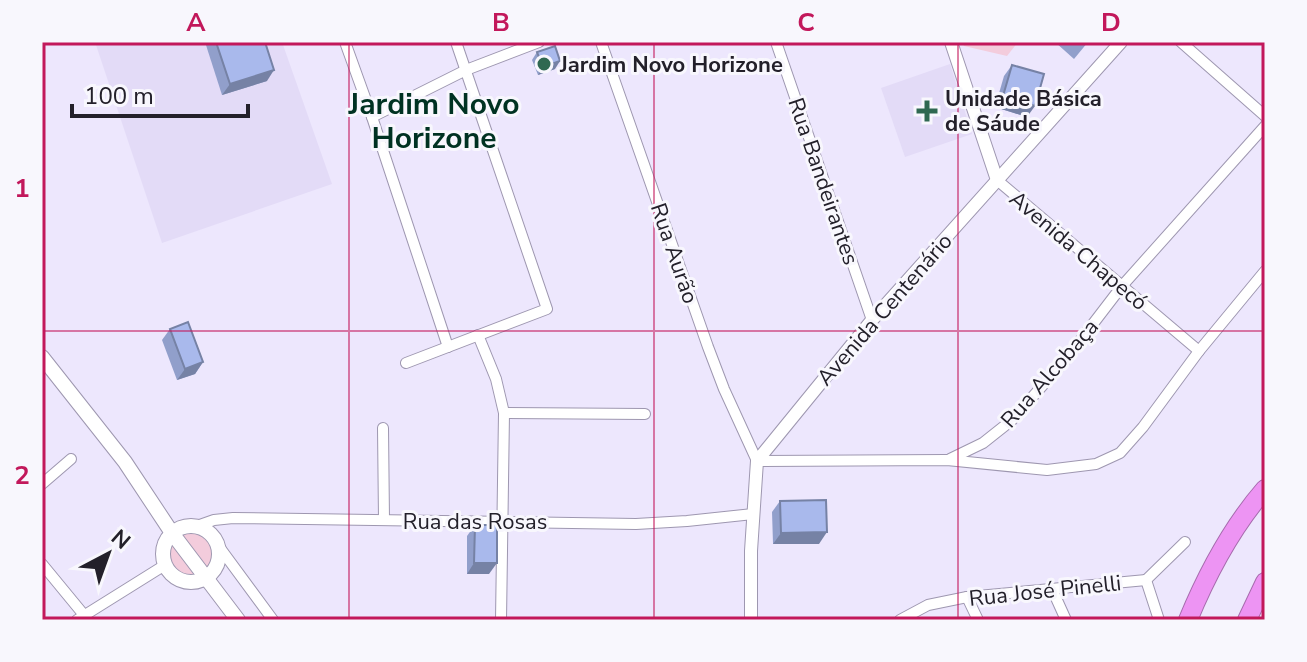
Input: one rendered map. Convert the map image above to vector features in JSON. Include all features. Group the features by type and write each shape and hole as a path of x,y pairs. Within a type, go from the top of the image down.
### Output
{"highway":[{"path":"1188,620 1227,542 1265,489"},
{"path":"1247,620 1265,582"}],"main road":[{"path":"42,357 125,462 172,533 238,620"},
{"path":"188,525 197,526 212,534 220,548 218,565 207,577 198,582 188,582 179,579 165,565 163,548 172,533 188,525"}],"street":[{"path":"345,42 448,347"},
{"path":"406,363 547,309 456,42"},
{"path":"372,117 466,70 539,42"},
{"name":"Rua Aurão","path":"601,42 708,347 757,461"},
{"name":"Rua Bandeirantes","path":"776,42 872,320"},
{"name":"Avenida Chapecó","path":"951,42 997,180 1199,351"},
{"name":"Avenida Centenário","path":"757,461 872,320 1121,42"},
{"path":"1181,42 1265,116"},
{"name":"Rua Alcobaça","path":"947,460 983,443 1012,420 1066,359 1122,286 1265,126"},
{"path":"751,620 751,551 757,461 947,460 1047,470 1096,464 1120,453 1143,427 1199,351 1265,271"},
{"path":"478,335 496,379 504,413 501,620"},
{"path":"504,413 645,414"},
{"path":"383,428 384,520"},
{"path":"42,484 71,459"},
{"name":"Rua das Rosas","path":"197,526 233,518 636,524 753,514"},
{"path":"1159,620 1146,580 1185,542"},
{"path":"220,548 273,620"},
{"path":"42,564 80,618 165,565"},
{"name":"Rua José Pinelli","path":"900,620 928,605 967,597 1146,580"},
{"path":"1052,589 1066,620"},
{"path":"967,597 978,620"}],"shaded area":[{"path":"95,42 282,42 332,184 162,243"},
{"path":"962,42 1018,42 1007,56 964,46"},
{"name":"Unidade Básica de Sáude","path":"950,64 972,134 905,157 881,88"},
{"path":"187,527 202,531 213,542 216,556 210,572 178,530"},
{"path":"169,541 199,578 184,578 178,574 168,556"}],"building":[{"path":"216,42 265,42 274,70 230,84"},
{"path":"555,46 560,61 543,67 537,52"},
{"path":"1012,65 1044,74 1035,106 1003,96"},
{"path":"188,322 203,362 185,369 170,329"},
{"path":"826,500 827,532 781,533 780,501"},
{"path":"475,525 497,525 497,563 474,563"}],"place":[{"name":"Jardim Novo Horizone","path":"544,64"},
{"name":"Unidade Básica de Sáude","path":"927,111"}],"district":[{"name":"Jardim Novo Horizone","path":"434,121"}]}
